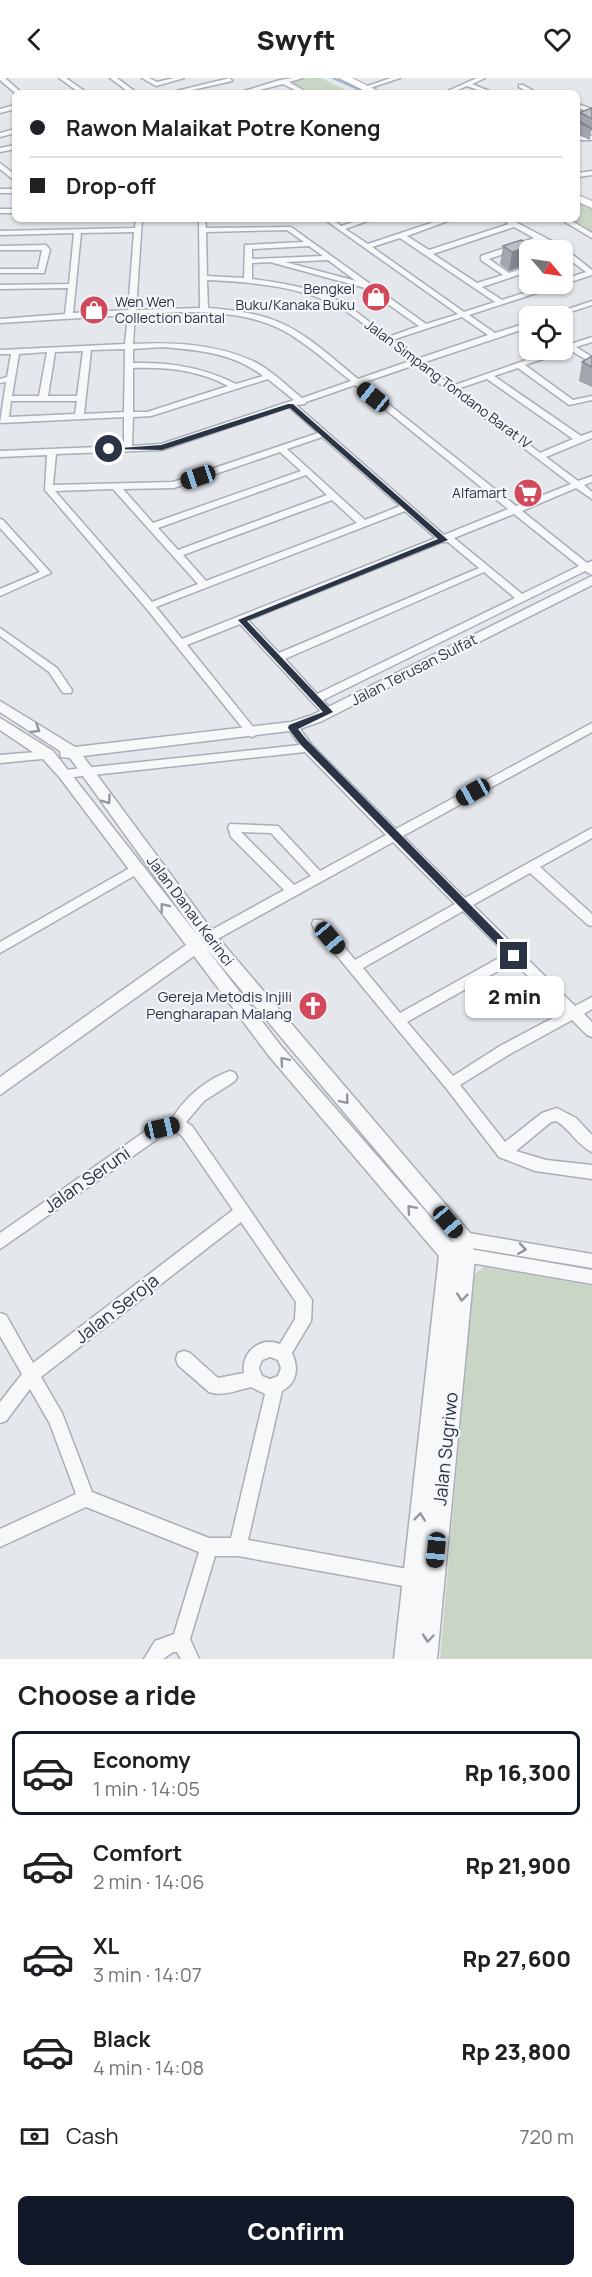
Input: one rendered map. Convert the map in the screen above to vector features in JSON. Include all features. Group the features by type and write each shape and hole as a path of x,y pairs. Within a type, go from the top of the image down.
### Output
{"main road":[{"path":"341,80 362,90"}],"street":[{"path":"1,78 15,90"},
{"path":"62,78 80,90"},
{"path":"113,78 130,90"},
{"path":"144,78 156,84 181,78"},
{"path":"190,78 205,86"},
{"path":"276,78 300,90"},
{"path":"260,90 300,78"},
{"path":"362,90 397,78"},
{"path":"453,90 482,78"},
{"path":"186,90 228,79 250,90"},
{"path":"467,84 483,90"},
{"path":"0,89 11,87"},
{"path":"521,87 528,90"},
{"path":"0,165 12,176"},
{"path":"128,448 128,366 139,222"},
{"path":"202,222 204,310"},
{"path":"331,222 494,336"},
{"path":"340,228 360,222"},
{"path":"366,246 441,222"},
{"path":"511,222 541,238 592,273"},
{"path":"568,222 592,236"},
{"path":"428,254 515,224"},
{"path":"203,230 287,228 425,327"},
{"path":"0,233 138,230"},
{"path":"69,316 78,232"},
{"path":"401,235 500,302"},
{"path":"508,275 483,259 541,238"},
{"path":"248,280 248,248 250,246 312,244"},
{"path":"0,248 38,247 46,250 41,271 0,271"},
{"path":"510,249 519,254"},
{"path":"248,261 331,258"},
{"path":"273,261 368,286"},
{"path":"477,286 519,272"},
{"path":"573,279 592,273"},
{"name":"Jalan Simpang Tondano Barat IV","path":"205,278 248,280 291,288 336,303 363,319 542,455 592,496"},
{"path":"0,287 73,286"},
{"path":"388,339 525,294"},
{"path":"573,309 592,303"},
{"path":"0,321 132,312 204,310 245,314 280,324 302,338 514,510 590,567 316,699"},
{"path":"0,454 162,447 177,444 519,328"},
{"path":"573,346 592,339"},
{"path":"0,352 129,346 206,348 243,359 270,376 302,402"},
{"path":"79,417 87,347"},
{"path":"573,348 592,361"},
{"path":"43,399 52,349"},
{"path":"16,350 2,420 128,416 162,411 270,376"},
{"path":"453,388 534,360"},
{"path":"128,366 166,364 190,367 218,376 236,387"},
{"path":"520,365 576,404 592,398"},
{"path":"489,376 580,440"},
{"path":"0,381 12,378"},
{"path":"6,396 43,399 81,398"},
{"path":"291,405 406,507 486,568 522,599"},
{"path":"48,488 174,485 323,434"},
{"path":"542,455 592,435"},
{"path":"282,449 363,523"},
{"path":"52,452 48,488 150,606 253,733"},
{"path":"151,527 307,472"},
{"path":"180,644 592,479"},
{"path":"115,486 204,585"},
{"path":"177,554 333,496"},
{"path":"150,606 406,507"},
{"path":"0,593 46,573 2,527"},
{"path":"278,658 486,568"},
{"name":"Jalan Terusan Sulfat","path":"48,755 292,728 329,712 592,580"},
{"path":"242,620 329,712"},
{"path":"0,631 52,670 67,690"},
{"path":"443,638 456,649"},
{"name":"Jalan Danau Kerinci","path":"0,706 73,752 275,1051 459,1250"},
{"name":"Jalan Danau Kerinci","path":"0,723 48,755 65,774 135,870 201,942"},
{"path":"0,1088 201,942 592,727"},
{"path":"292,728 308,748 394,836 592,1030"},
{"path":"65,774 308,748"},
{"path":"0,759 48,755"},
{"path":"293,891 235,834 234,828 274,829 318,876"},
{"path":"354,967 592,832"},
{"path":"532,867 590,917"},
{"path":"0,948 135,870"},
{"path":"318,924 451,1084 504,1152 514,1159 592,1172"},
{"path":"398,1020 514,956"},
{"path":"451,1084 592,1003"},
{"path":"230,1077 204,1092 183,1111 177,1124 187,1131 304,1300 303,1321 282,1353"},
{"path":"504,1152 547,1117 557,1114 564,1116 592,1145"},
{"name":"Jalan Seruni","path":"0,1242 162,1128 177,1124"},
{"name":"Jalan Seroja","path":"0,1415 31,1375 243,1212"},
{"path":"459,1250 592,1261"},
{"path":"459,1250 592,1277"},
{"name":"Jalan Sugriwo","path":"405,1659 413,1579 459,1250"},
{"name":"Jalan Sugriwo","path":"426,1659 459,1250"},
{"path":"0,1322 56,1419 86,1498"},
{"path":"238,1547 275,1387 284,1381 289,1372 288,1361 282,1353 273,1349 263,1350 255,1357 251,1367 254,1377 259,1384 275,1387"},
{"path":"184,1359 214,1386 228,1385 254,1377"},
{"path":"0,1538 86,1498 209,1547 238,1547 413,1579 432,1595"},
{"path":"180,1643 209,1547"},
{"path":"153,1659 163,1644 180,1643 189,1652 190,1659"}],"green space":[{"path":"307,78 321,78 346,90 307,90 292,83"},
{"path":"580,201 592,207 592,232 575,222 580,222"},
{"path":"484,1267 592,1286 592,1659 440,1659 474,1275"}],"building":[{"path":"592,108 592,119 581,113"},
{"path":"519,241 519,250 512,252 503,246"},
{"path":"592,356 592,367 582,362"}],"waterway":[{"path":"333,78 360,90"}],"place":[{"name":"Bengkel Buku/Kanaka Buku","path":"376,297"},
{"name":"Wen Wen Collection bantal","path":"94,310"},
{"name":"Alfamart","path":"528,493"},
{"name":"Gereja Metodis Injili Pengharapan Malang","path":"313,1006"}],"route":[{"path":"109,449 162,447 177,444 291,405 444,540 242,620 309,694 329,712 292,728 303,742 514,956"}]}
